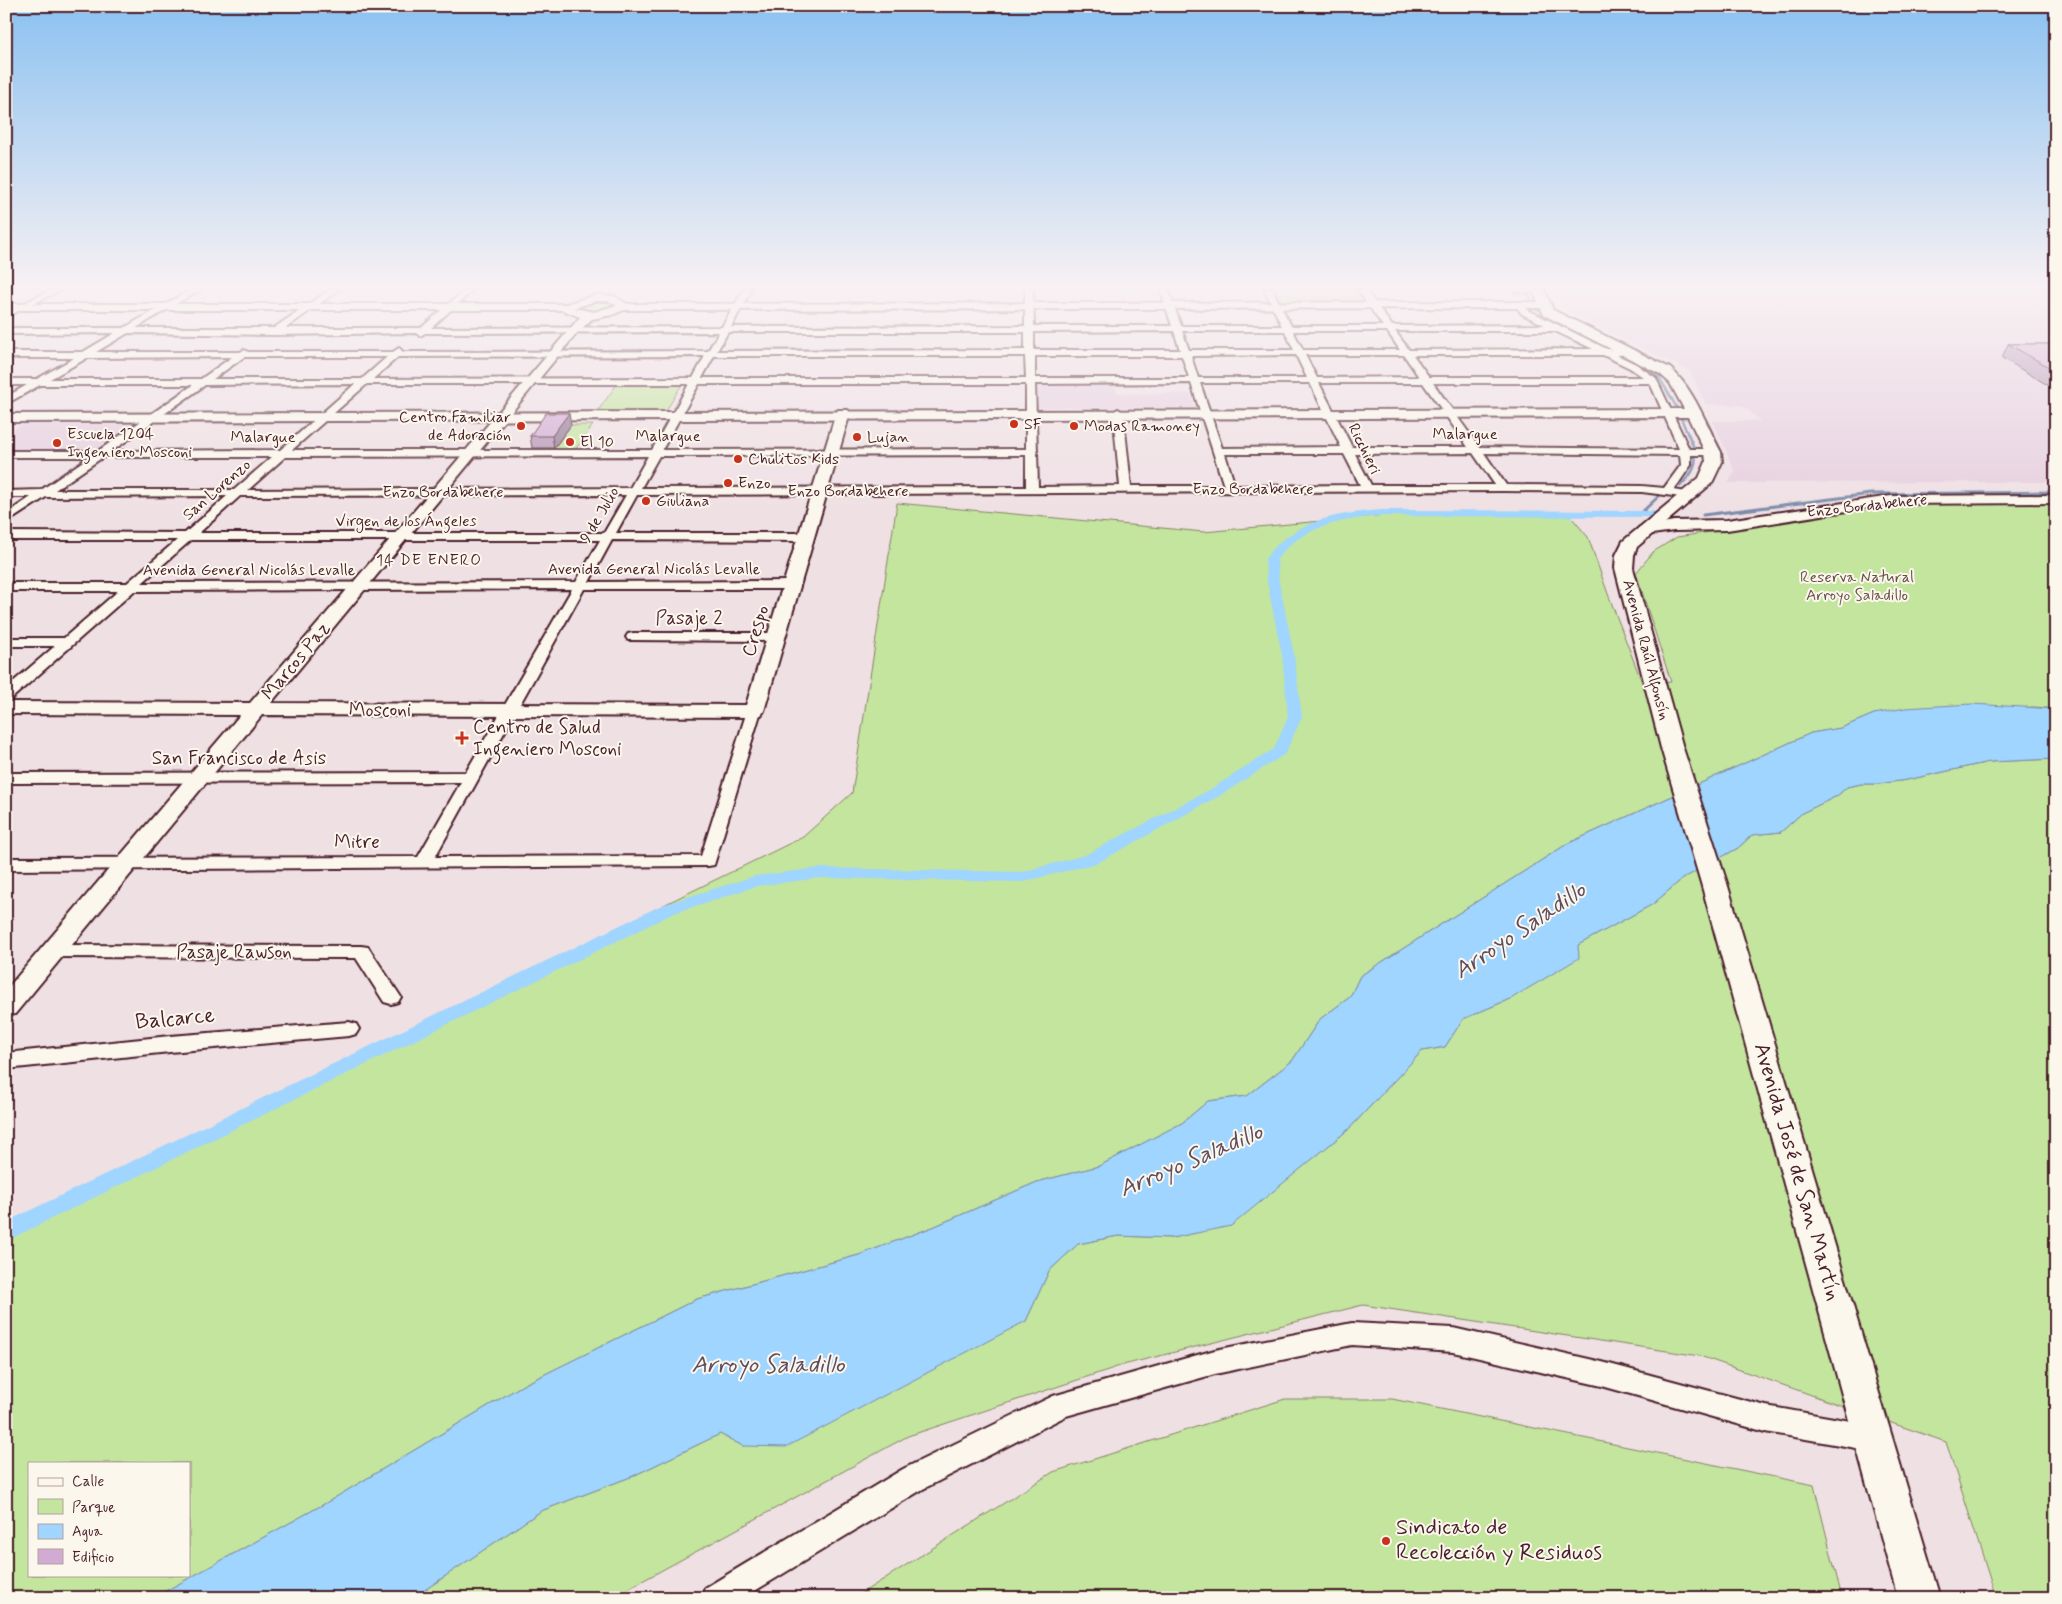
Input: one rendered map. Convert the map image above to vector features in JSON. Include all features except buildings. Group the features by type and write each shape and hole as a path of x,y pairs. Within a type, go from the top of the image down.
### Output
{"main road":[{"path":"1651,364 1665,371 1674,380 1676,413 1713,452"},
{"path":"6,416 1676,413"},
{"name":"Avenida Raúl Alfonsín","path":"1672,748 1624,568 1625,555 1629,545 1668,504 1689,495 1706,480 1712,471 1714,462 1713,452"},
{"name":"Avenida José de San Martín","path":"1672,748 1714,883 1919,1598"}],"street":[{"path":"6,401 69,364"},
{"path":"6,520 228,364"},
{"name":"San Lorenzo","path":"6,696 385,364"},
{"name":"Marcos Paz","path":"6,1007 546,364"},
{"name":"9 de Julio","path":"423,862 705,364"},
{"path":"1030,364 1030,452 1032,490"},
{"path":"1190,364 1231,489"},
{"name":"Ricchieri","path":"1305,364 1367,488"},
{"path":"1415,364 1503,488"},
{"path":"1628,364 1653,380 1676,413 1685,451 1686,466 1668,504"},
{"path":"6,382 1653,380"},
{"name":"Crespo","path":"708,862 843,414"},
{"path":"1118,414 1126,490"},
{"name":"Malargue","path":"1217,451 1476,450 1713,452"},
{"name":"Malargue","path":"6,454 1030,452"},
{"name":"Enzo Bordabehere","path":"6,494 1367,488 1642,489 1668,504 1713,521 1740,522"},
{"name":"Enzo Bordabehere","path":"1645,530 1687,526 1707,527 1892,500 2056,499"},
{"name":"Enzo Bordabehere","path":"1668,504 1671,519 1687,526"},
{"name":"Virgen de los Ángeles","path":"6,536 806,537"},
{"name":"Avenida General Nicolás Levalle","path":"6,586 792,585"},
{"name":"Pasaje 2","path":"633,637 776,637"},
{"path":"6,642 68,642"},
{"name":"Mosconi","path":"6,708 754,711"},
{"name":"San Francisco de Asis","path":"6,778 472,777"},
{"name":"Mitre","path":"6,864 708,862"},
{"name":"Pasaje Rawson","path":"53,951 361,952 391,997"},
{"name":"Balcarce","path":"6,1061 170,1044 349,1030"},
{"path":"715,1598 914,1479 1062,1405 1215,1362 1352,1334 1453,1340 1602,1374 1766,1419 1873,1438"}],"shaded area":[{"path":"1675,364 2056,364 2056,482 1728,483 1735,472 1713,421 1761,421 1742,405 1706,404 1690,371"},
{"path":"1038,382 1113,383 1117,393 1191,394 1194,407 1038,407"},
{"name":"Escuela 1204 Ingeniero Mosconi","path":"22,424 133,425 94,452 6,453 6,434"}],"green space":[{"path":"617,384 682,384 666,411 598,411"},
{"name":"El 10","path":"571,425 593,425 575,450 553,450"},
{"name":"Reserva Natural Arroyo Saladillo","path":"2056,502 2056,709 2035,707 1874,714 1841,728 1811,733 1567,844 1360,976 1350,997 1320,1019 1292,1061 1247,1096 1208,1101 1182,1123 1099,1166 1037,1182 933,1227 859,1255 697,1299 523,1385 326,1503 153,1598 6,1598 6,1226 803,837 852,793 897,503 1204,532 1407,513 1567,512 1588,537 1643,685 1671,682 1636,573 1653,552 1677,537 1893,504"},
{"path":"2056,759 2056,1598 1996,1598 1946,1442 1700,1356 1363,1305 1123,1365 908,1436 611,1598 413,1598 541,1511 633,1476 720,1434 743,1446 1026,1321 1049,1271 1078,1244 1118,1236 1172,1238 1231,1225 1349,1129 1422,1051 1445,1047 1463,1019 1512,998 1539,981 1578,945 1653,904 1682,879 1738,848 1752,835 1781,832 1802,813 1837,796 1847,787 1907,780 1989,762"},
{"name":"Sindicato de Recolección y Residuos","path":"1285,1399 1392,1399 1814,1485 1842,1598 854,1598 1053,1472"}],"water":[{"name":"Arroyo Saladillo","path":"1972,704 2056,709 2056,759 1989,762 1907,780 1847,787 1837,796 1802,813 1781,832 1752,835 1738,848 1682,879 1653,904 1578,945 1579,958 1512,998 1463,1019 1445,1047 1422,1051 1349,1129 1231,1226 1172,1238 1118,1236 1078,1244 1049,1271 1026,1321 786,1447 743,1446 720,1434 633,1476 541,1511 413,1598 153,1598 326,1503 523,1385 697,1299 859,1255 933,1227 1037,1182 1099,1166 1182,1123 1208,1101 1247,1096 1292,1061 1320,1019 1350,997 1360,976 1567,844 1811,733 1841,728 1874,714 1905,708"}],"waterway":[{"path":"1646,365 1659,377 1677,408"},
{"path":"1681,418 1688,435"},
{"path":"1688,434 1694,448"},
{"path":"1680,486 1692,471 1695,463 1695,453"},
{"path":"1703,515 1871,494 2056,492"},
{"path":"1640,514 1660,495"},
{"path":"6,1232 668,909 755,881 819,873 1022,877 1091,859 1216,792 1280,751 1295,717 1288,655 1273,582 1271,559 1285,543 1307,528 1331,520 1380,513 1653,514"}],"place":[{"name":"SF","path":"1014,424"},
{"name":"Centro Familiar de Adoración","path":"521,426"},
{"name":"Modas Ramoney","path":"1074,426"},
{"name":"Lujan","path":"857,437"},
{"name":"El 10","path":"570,442"},
{"name":"Escuela 1204 Ingeniero Mosconi","path":"57,443"},
{"name":"Chulitos Kids","path":"738,459"},
{"name":"Enzo","path":"728,483"},
{"name":"Giuliana","path":"646,501"},
{"name":"Centro de Salud Ingeniero Mosconi","path":"462,738"},
{"name":"Sindicato de Recolección y Residuos","path":"1386,1541"}],"district":[{"name":"14 DE ENERO","path":"429,560"}]}
